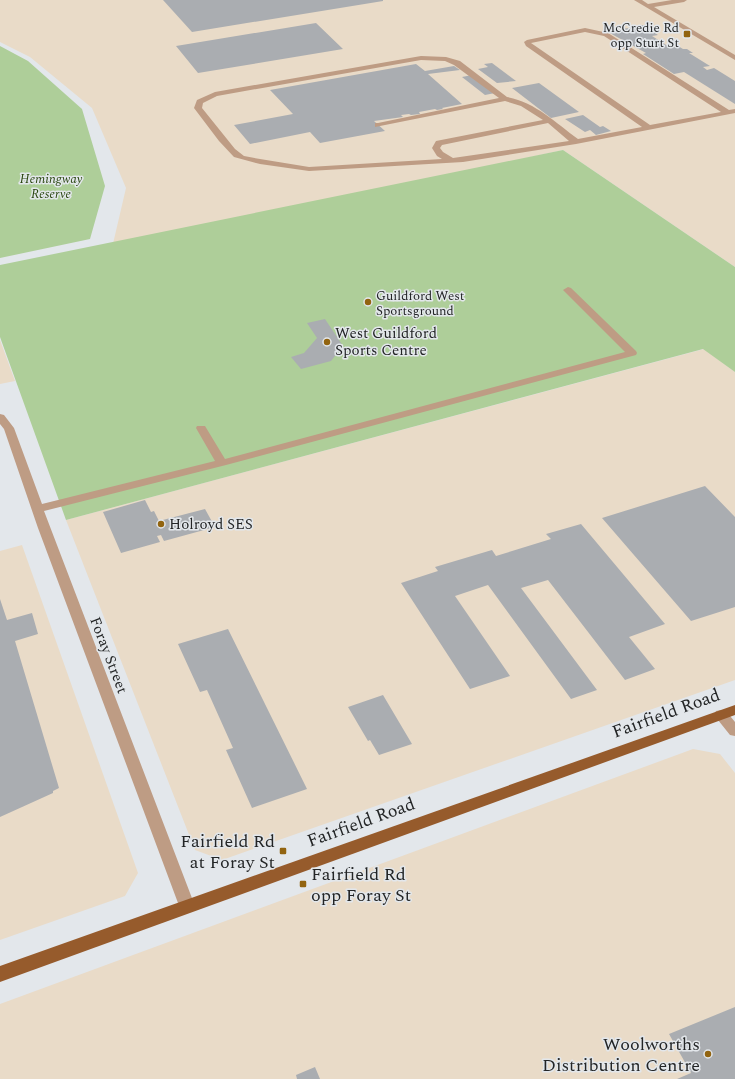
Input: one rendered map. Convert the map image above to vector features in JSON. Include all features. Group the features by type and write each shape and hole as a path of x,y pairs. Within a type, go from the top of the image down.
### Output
{"main road":[{"name":"Fairfield Road","path":"0,974 728,712"}],"street":[{"path":"637,0 735,58"},
{"path":"648,6 684,0"},
{"path":"649,128 528,45 527,42 586,30 606,34 732,112"},
{"path":"505,99 457,63 446,59 421,58 215,94 200,102 198,108 230,149 238,156 294,168 309,169 452,161 576,142 732,112"},
{"path":"378,124 505,99 514,99 526,104 576,142"},
{"path":"452,161 440,154 436,148 439,143 548,121"},
{"path":"38,509 222,463 632,353 568,290"},
{"name":"Foray Street","path":"0,417 9,428 187,906"},
{"path":"201,428 222,463"},
{"path":"728,712 735,731"}],"shaded area":[{"path":"0,0 735,0 735,267 563,150 112,248 126,188 92,108 30,57 0,42"},
{"path":"0,340 15,381 0,384"},
{"path":"704,349 735,372 735,680 222,860 195,850 66,520"},
{"path":"22,545 138,873 125,896 0,940 0,551"},
{"path":"693,749 720,754 735,773 735,1079 0,1079 0,1004"}],"green space":[{"name":"Hemingway Reserve","path":"0,46 28,61 82,109 105,186 90,239 0,258"},
{"name":"Guildford West Sportsground","path":"563,150 735,267 735,372 703,349 66,520 0,337 0,265"}],"building":[{"path":"163,0 383,0 383,1 192,32"},
{"path":"316,23 343,49 198,73 176,46"},
{"path":"643,25 658,35 652,36 671,48 678,46 693,53 689,53 710,66 703,67 707,70 714,68 735,81 735,104 684,72 674,74 643,54 646,53 608,32"},
{"path":"492,63 516,81 497,83 478,69 488,67 484,64"},
{"path":"416,64 425,71 454,66 460,70 428,74 462,104 442,108 443,109 419,112 420,114 401,115 403,117 374,121 385,131 320,143 310,132 250,144 234,125 293,114 270,90"},
{"path":"472,75 495,93 485,95 462,77"},
{"path":"539,83 579,112 551,118 512,88"},
{"path":"583,115 600,127 603,126 611,131 596,135 590,130 585,132 565,119"},
{"name":"West Guildford Sports Centre","path":"325,319 343,346 331,361 301,369 291,357 304,353 317,338 307,323"},
{"path":"705,486 735,517 735,607 691,621 602,518"},
{"name":"Holroyd SES","path":"145,500 151,512 154,511 159,521 205,509 215,527 164,541 161,535 157,536 160,542 121,553 103,512"},
{"path":"581,524 665,624 629,637 655,669 625,680 548,580 521,588 597,690 571,699 488,585 455,596 510,676 470,689 401,583 438,571 435,567 492,550 496,556 551,539 546,534"},
{"path":"0,599 7,620 32,613 38,634 15,641 59,788 53,791 53,793 0,817"},
{"path":"228,629 307,789 252,808 226,750 233,748 207,690 200,692 178,644"},
{"path":"383,695 412,744 379,755 370,740 368,741 348,707"},
{"name":"Woolworths Distribution Centre","path":"735,1007 735,1079 677,1079 691,1073 669,1034"},
{"path":"315,1067 320,1079 297,1079 296,1075"}],"place":[{"name":"McCredie Rd opp Sturt St","path":"687,34"},
{"name":"Guildford West Sportsground","path":"368,302"},
{"name":"West Guildford Sports Centre","path":"327,342"},
{"name":"Holroyd SES","path":"161,524"},
{"name":"Fairfield Rd at Foray St","path":"283,851"},
{"name":"Fairfield Rd opp Foray St","path":"303,884"},
{"name":"Woolworths Distribution Centre","path":"708,1054"}]}
